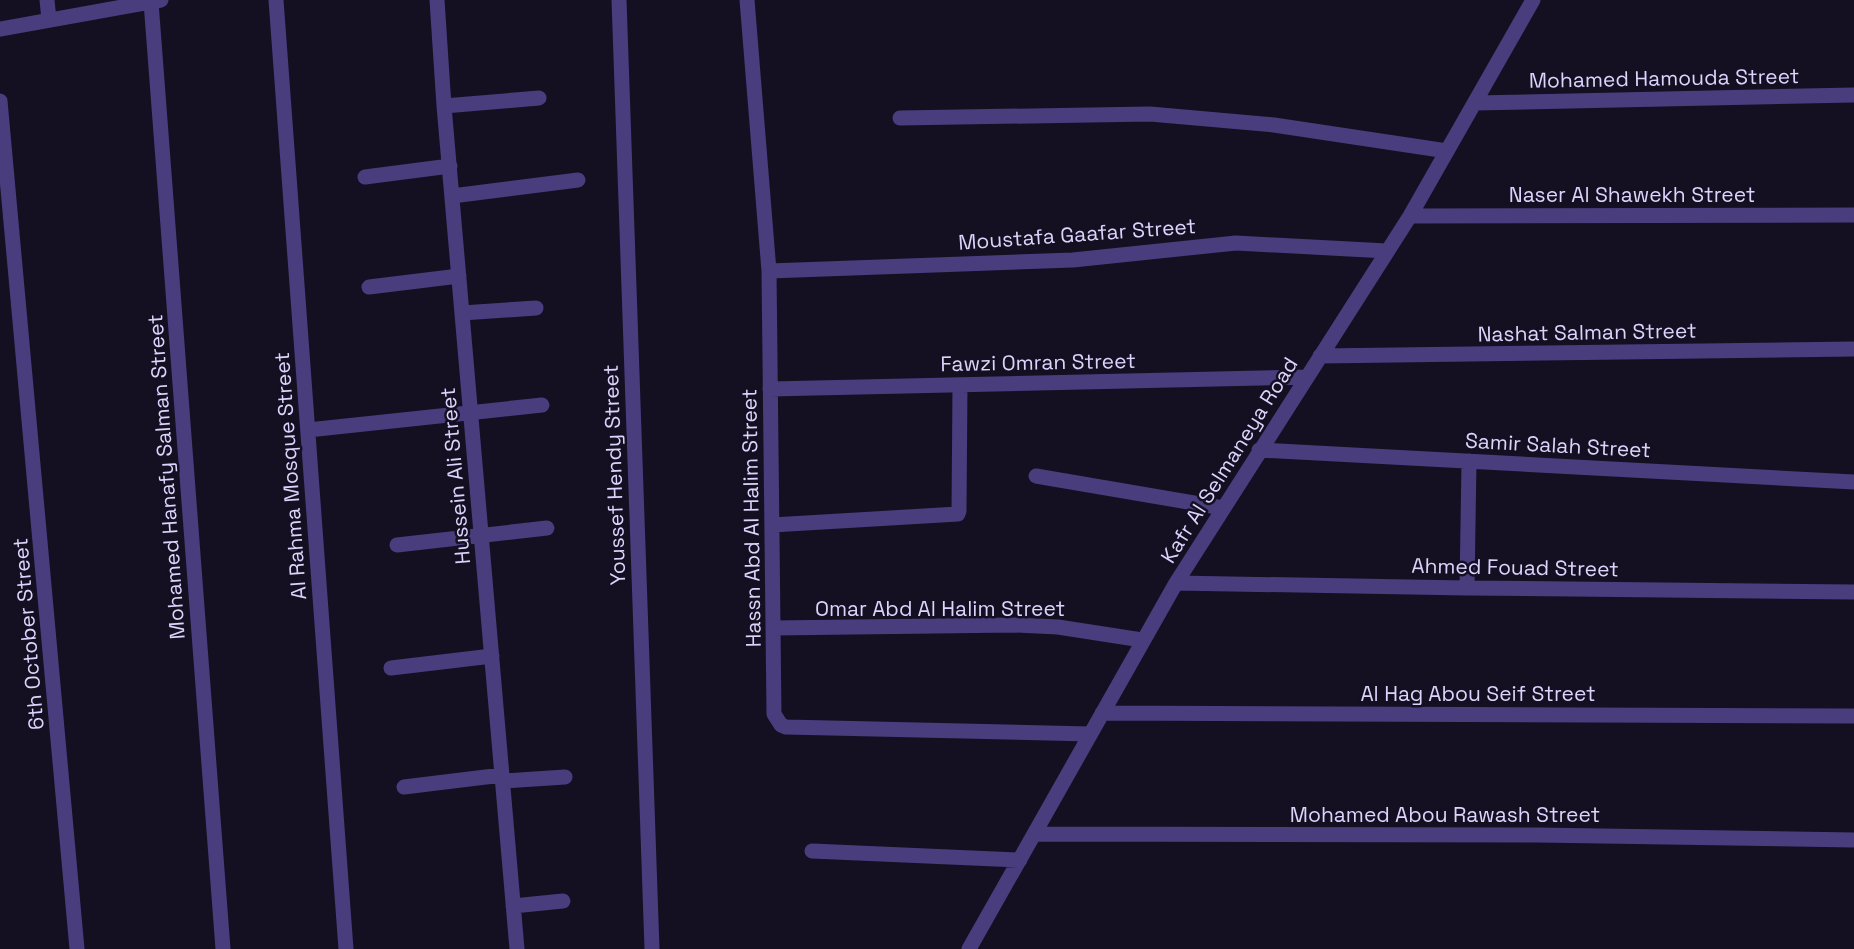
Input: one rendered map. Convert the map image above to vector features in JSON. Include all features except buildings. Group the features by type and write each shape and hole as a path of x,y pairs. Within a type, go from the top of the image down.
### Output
{"street":[{"path":"47,0 50,20"},
{"name":"Al Rahma Mosque Street","path":"276,0 346,949"},
{"name":"Hussein Ali Street","path":"437,0 444,106 517,949"},
{"name":"Youssef Hendy Street","path":"619,0 652,949"},
{"name":"Hassn Abd Al Halim Street","path":"747,0 769,271 774,714 776,720 786,727 1090,734"},
{"name":"Kafr Al Selmaneya Road","path":"969,949 1142,640 1259,450 1410,216 1533,0"},
{"path":"0,29 156,1"},
{"name":"Mohamed Hanafy Salman Street","path":"156,1 223,949"},
{"name":"Mohamed Hamouda Street","path":"1475,103 1854,95"},
{"path":"444,106 540,98"},
{"name":"6th October Street","path":"0,101 77,949"},
{"path":"900,117 1150,114 1274,125 1447,151"},
{"path":"364,177 450,166"},
{"path":"452,196 578,180"},
{"name":"Naser Al Shawekh Street","path":"1410,216 1854,215"},
{"name":"Moustafa Gaafar Street","path":"769,271 1073,260 1236,243 1388,251"},
{"path":"369,287 459,276"},
{"path":"462,313 536,308"},
{"name":"Nashat Salman Street","path":"1320,356 1854,350"},
{"name":"Fawzi Omran Street","path":"770,390 1306,377"},
{"path":"772,525 958,514 960,385"},
{"path":"308,430 542,405"},
{"name":"Samir Salah Street","path":"1259,450 1854,482"},
{"path":"1467,588 1469,461"},
{"path":"1036,476 1223,508"},
{"path":"397,545 548,528"},
{"name":"Ahmed Fouad Street","path":"1176,583 1854,592"},
{"name":"Omar Abd Al Halim Street","path":"773,628 1015,625 1058,627 1142,640"},
{"path":"391,668 492,656"},
{"name":"Al Hag Abou Seif Street","path":"1102,713 1854,716"},
{"path":"404,787 503,778 565,777"},
{"name":"Mohamed Abou Rawash Street","path":"1035,834 1525,835 1854,840"},
{"path":"812,851 1020,861"},
{"path":"513,906 563,902"}]}
